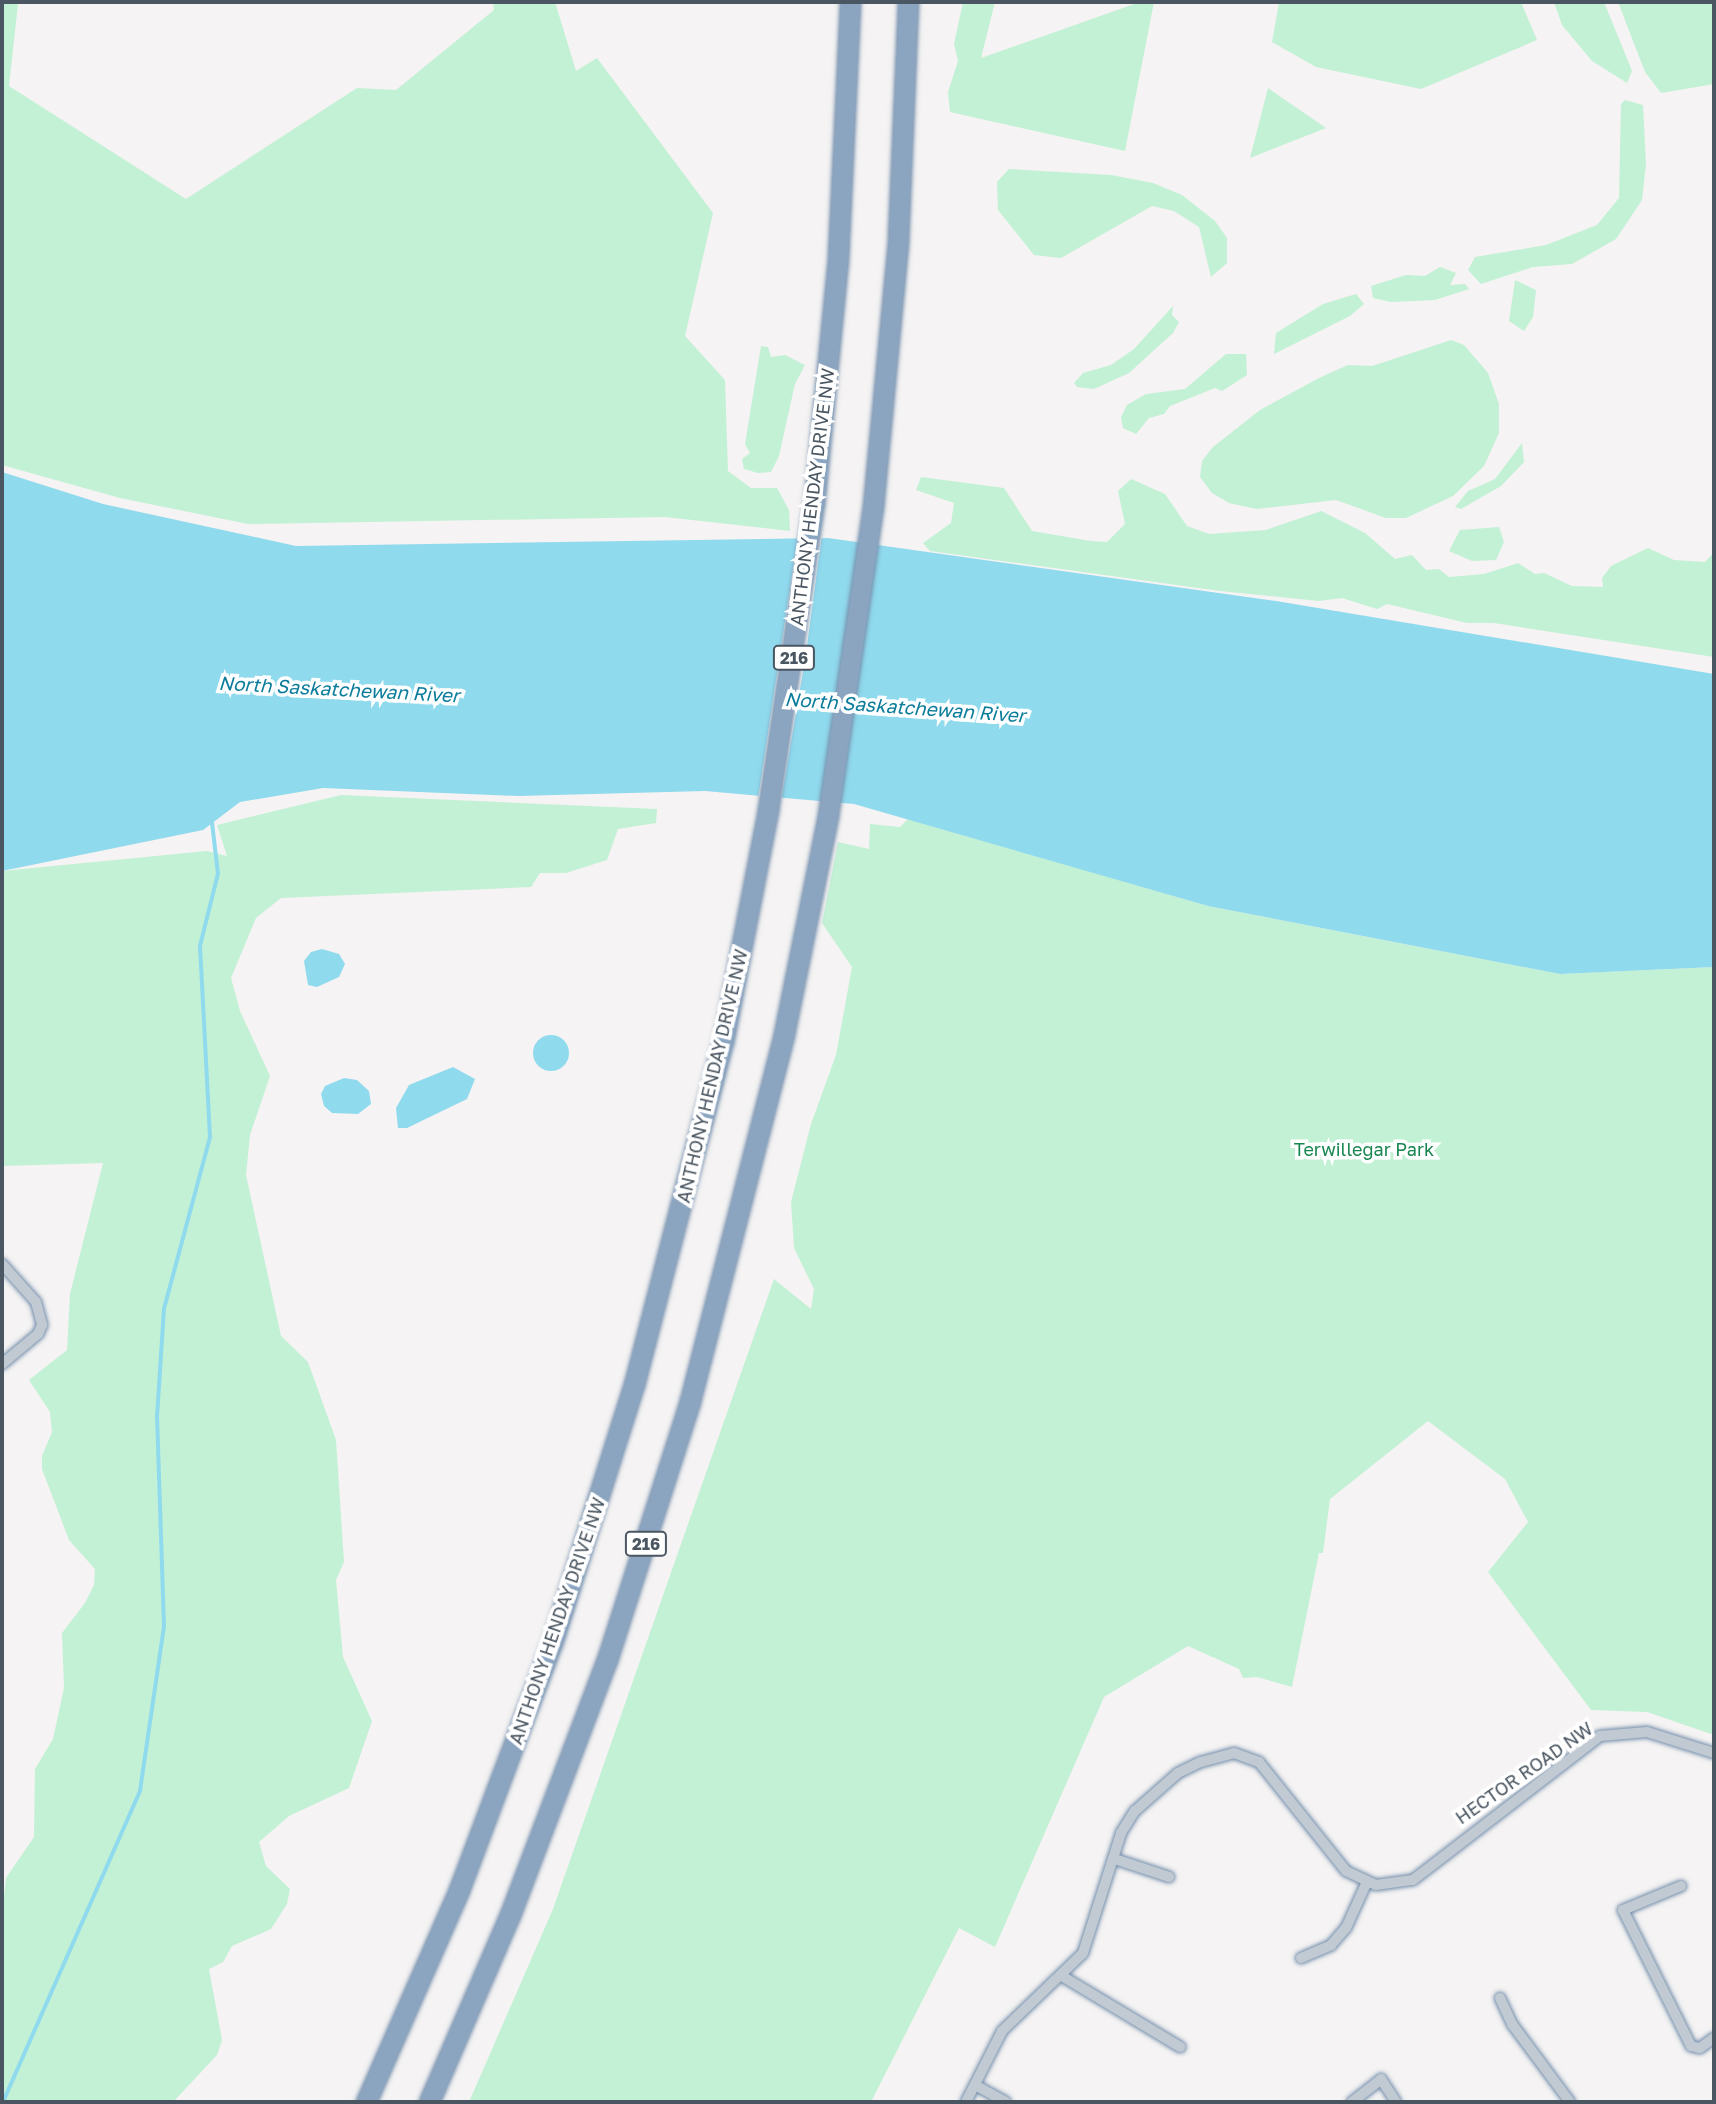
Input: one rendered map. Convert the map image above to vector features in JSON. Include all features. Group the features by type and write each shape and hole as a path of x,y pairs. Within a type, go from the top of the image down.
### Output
{"highway":[{"name":"ANTHONY HENDAY DRIVE NW","path":"366,2102 459,1890 552,1643 677,1228 740,959 793,661 829,355 850,2"},
{"name":"216","path":"429,2102 469,2017 557,1799 651,1529 741,1213 799,964 852,663 887,364 908,2"},
{"path":"906,61 917,2"}],"street":[{"path":"2,1264 36,1302 41,1319 38,1334 2,1364"},
{"name":"HECTOR ROAD NW","path":"1366,1884 1413,1880 1600,1736 1647,1732 1714,1753"},
{"path":"966,2102 1011,2019 1062,1976 1083,1953 1115,1859 1121,1833 1153,1793 1201,1762 1234,1753 1259,1762 1330,1853 1366,1884 1346,1928 1331,1945 1301,1958"},
{"path":"1115,1859 1169,1877"},
{"path":"1681,1886 1623,1910 1691,2046 1700,2048 1714,2038"},
{"path":"1062,1976 1180,2047"},
{"path":"1500,1998 1512,2024 1570,2102"},
{"path":"1352,2102 1381,2079 1396,2102"},
{"path":"975,2085 1006,2102"}],"green space":[{"path":"2,2 18,4 9,86 186,199 357,88 396,90 494,10 493,2 555,2 576,71 597,58 713,213 685,336 725,380 728,471 751,488 777,488 789,510 790,531 665,517 248,524 120,498 2,465"},
{"path":"963,2 995,2 981,58 1140,2 1154,2 1125,151 950,112 948,92 958,61 954,44"},
{"path":"1279,2 1521,2 1537,40 1421,89 1316,67 1272,42"},
{"path":"1554,2 1604,2 1632,71 1627,83 1592,61 1562,25"},
{"path":"1618,2 1714,2 1714,84 1661,93 1645,72"},
{"path":"1268,88 1326,128 1250,158"},
{"path":"1625,100 1643,105 1646,164 1642,200 1616,239 1572,264 1533,267 1481,284 1468,270 1475,257 1546,245 1597,225 1619,198 1621,104"},
{"path":"1009,169 1111,175 1153,183 1182,195 1215,221 1227,238 1227,263 1211,277 1199,227 1174,211 1152,206 1061,258 1034,255 998,210 997,182"},
{"path":"1440,267 1456,273 1450,285 1465,284 1469,289 1435,300 1391,302 1373,298 1371,286 1406,275 1425,276"},
{"path":"1515,280 1536,290 1533,317 1524,331 1509,321"},
{"path":"1356,294 1364,304 1350,316 1274,354 1276,333 1323,304"},
{"path":"1173,306 1172,315 1179,322 1173,333 1129,373 1094,389 1077,387 1074,383 1083,373 1111,365 1134,349"},
{"path":"1451,340 1464,345 1488,373 1499,404 1499,433 1484,466 1453,496 1406,518 1386,518 1336,500 1257,509 1229,503 1212,493 1200,477 1202,461 1213,447 1260,410 1348,365 1372,366"},
{"path":"761,346 768,347 771,357 785,355 805,365 795,384 779,456 771,472 758,473 744,469 742,459 750,453 745,444"},
{"path":"1226,354 1246,354 1247,375 1222,391 1215,388 1170,406 1164,414 1149,418 1136,434 1123,428 1121,417 1127,405 1146,394 1185,389"},
{"path":"1522,443 1524,462 1501,486 1461,509 1455,507 1468,491 1495,479"},
{"path":"921,477 1004,488 1032,531 1091,541 1107,542 1125,524 1118,491 1131,479 1165,494 1187,526 1209,534 1266,530 1321,511 1365,533 1395,559 1412,555 1426,570 1439,569 1449,577 1484,574 1518,563 1535,574 1544,573 1572,586 1603,587 1602,578 1611,566 1648,548 1674,560 1705,562 1714,552 1714,657 1494,623 1467,623 1387,604 1377,609 1342,598 1319,601 1220,591 930,551 923,543 951,523 954,503 916,490"},
{"path":"1499,527 1504,542 1496,560 1472,561 1449,551 1460,530"},
{"path":"341,795 657,809 656,823 618,829 607,860 566,873 540,873 531,887 281,898 256,918 231,978 240,1011 270,1076 250,1135 246,1175 281,1336 308,1362 336,1440 344,1562 336,1580 343,1657 372,1721 349,1788 289,1816 259,1842 266,1866 290,1889 287,1904 271,1929 232,1946 223,1962 209,1969 222,2040 217,2055 173,2102 2,2102 2,1916 6,1878 34,1837 35,1769 53,1739 64,1688 62,1633 85,1603 94,1585 95,1569 69,1540 42,1469 42,1456 52,1432 50,1412 29,1380 67,1350 70,1294 103,1163 2,1166 2,871 207,851 227,856 217,825"},
{"name":"Terwillegar Park","path":"908,819 1208,906 1560,974 1714,967 1714,1731 1711,1734 1647,1712 1591,1710 1488,1572 1528,1522 1505,1479 1428,1421 1330,1499 1323,1553 1319,1553 1292,1687 1257,1677 1243,1678 1239,1669 1188,1646 1104,1697 995,1947 959,1928 871,2102 469,2102 553,1909 774,1279 811,1309 814,1289 794,1248 791,1202 811,1124 836,1055 852,967 822,923 838,842 869,849 870,824 900,827"}],"water":[{"name":"North Saskatchewan River","path":"2,472 103,504 296,546 828,538 1276,601 1714,674 1714,967 1560,974 1208,906 854,804 705,791 518,796 323,788 240,802 203,830 2,871"},
{"path":"322,949 339,954 345,964 339,977 317,987 308,985 304,961 311,952"},
{"path":"551,1035 563,1041 569,1053 563,1065 551,1071 539,1065 533,1053 539,1041"},
{"path":"453,1067 475,1079 467,1099 407,1128 398,1128 396,1108 409,1085"},
{"path":"344,1078 357,1080 369,1091 371,1104 358,1114 332,1113 324,1106 321,1094 325,1086"}],"pier":[{"path":"798,535 822,535 805,660 781,801 758,799"}],"waterway":[{"path":"3,2102 140,1791 164,1627 157,1417 164,1309 210,1137 200,946 218,874 212,823"}]}
